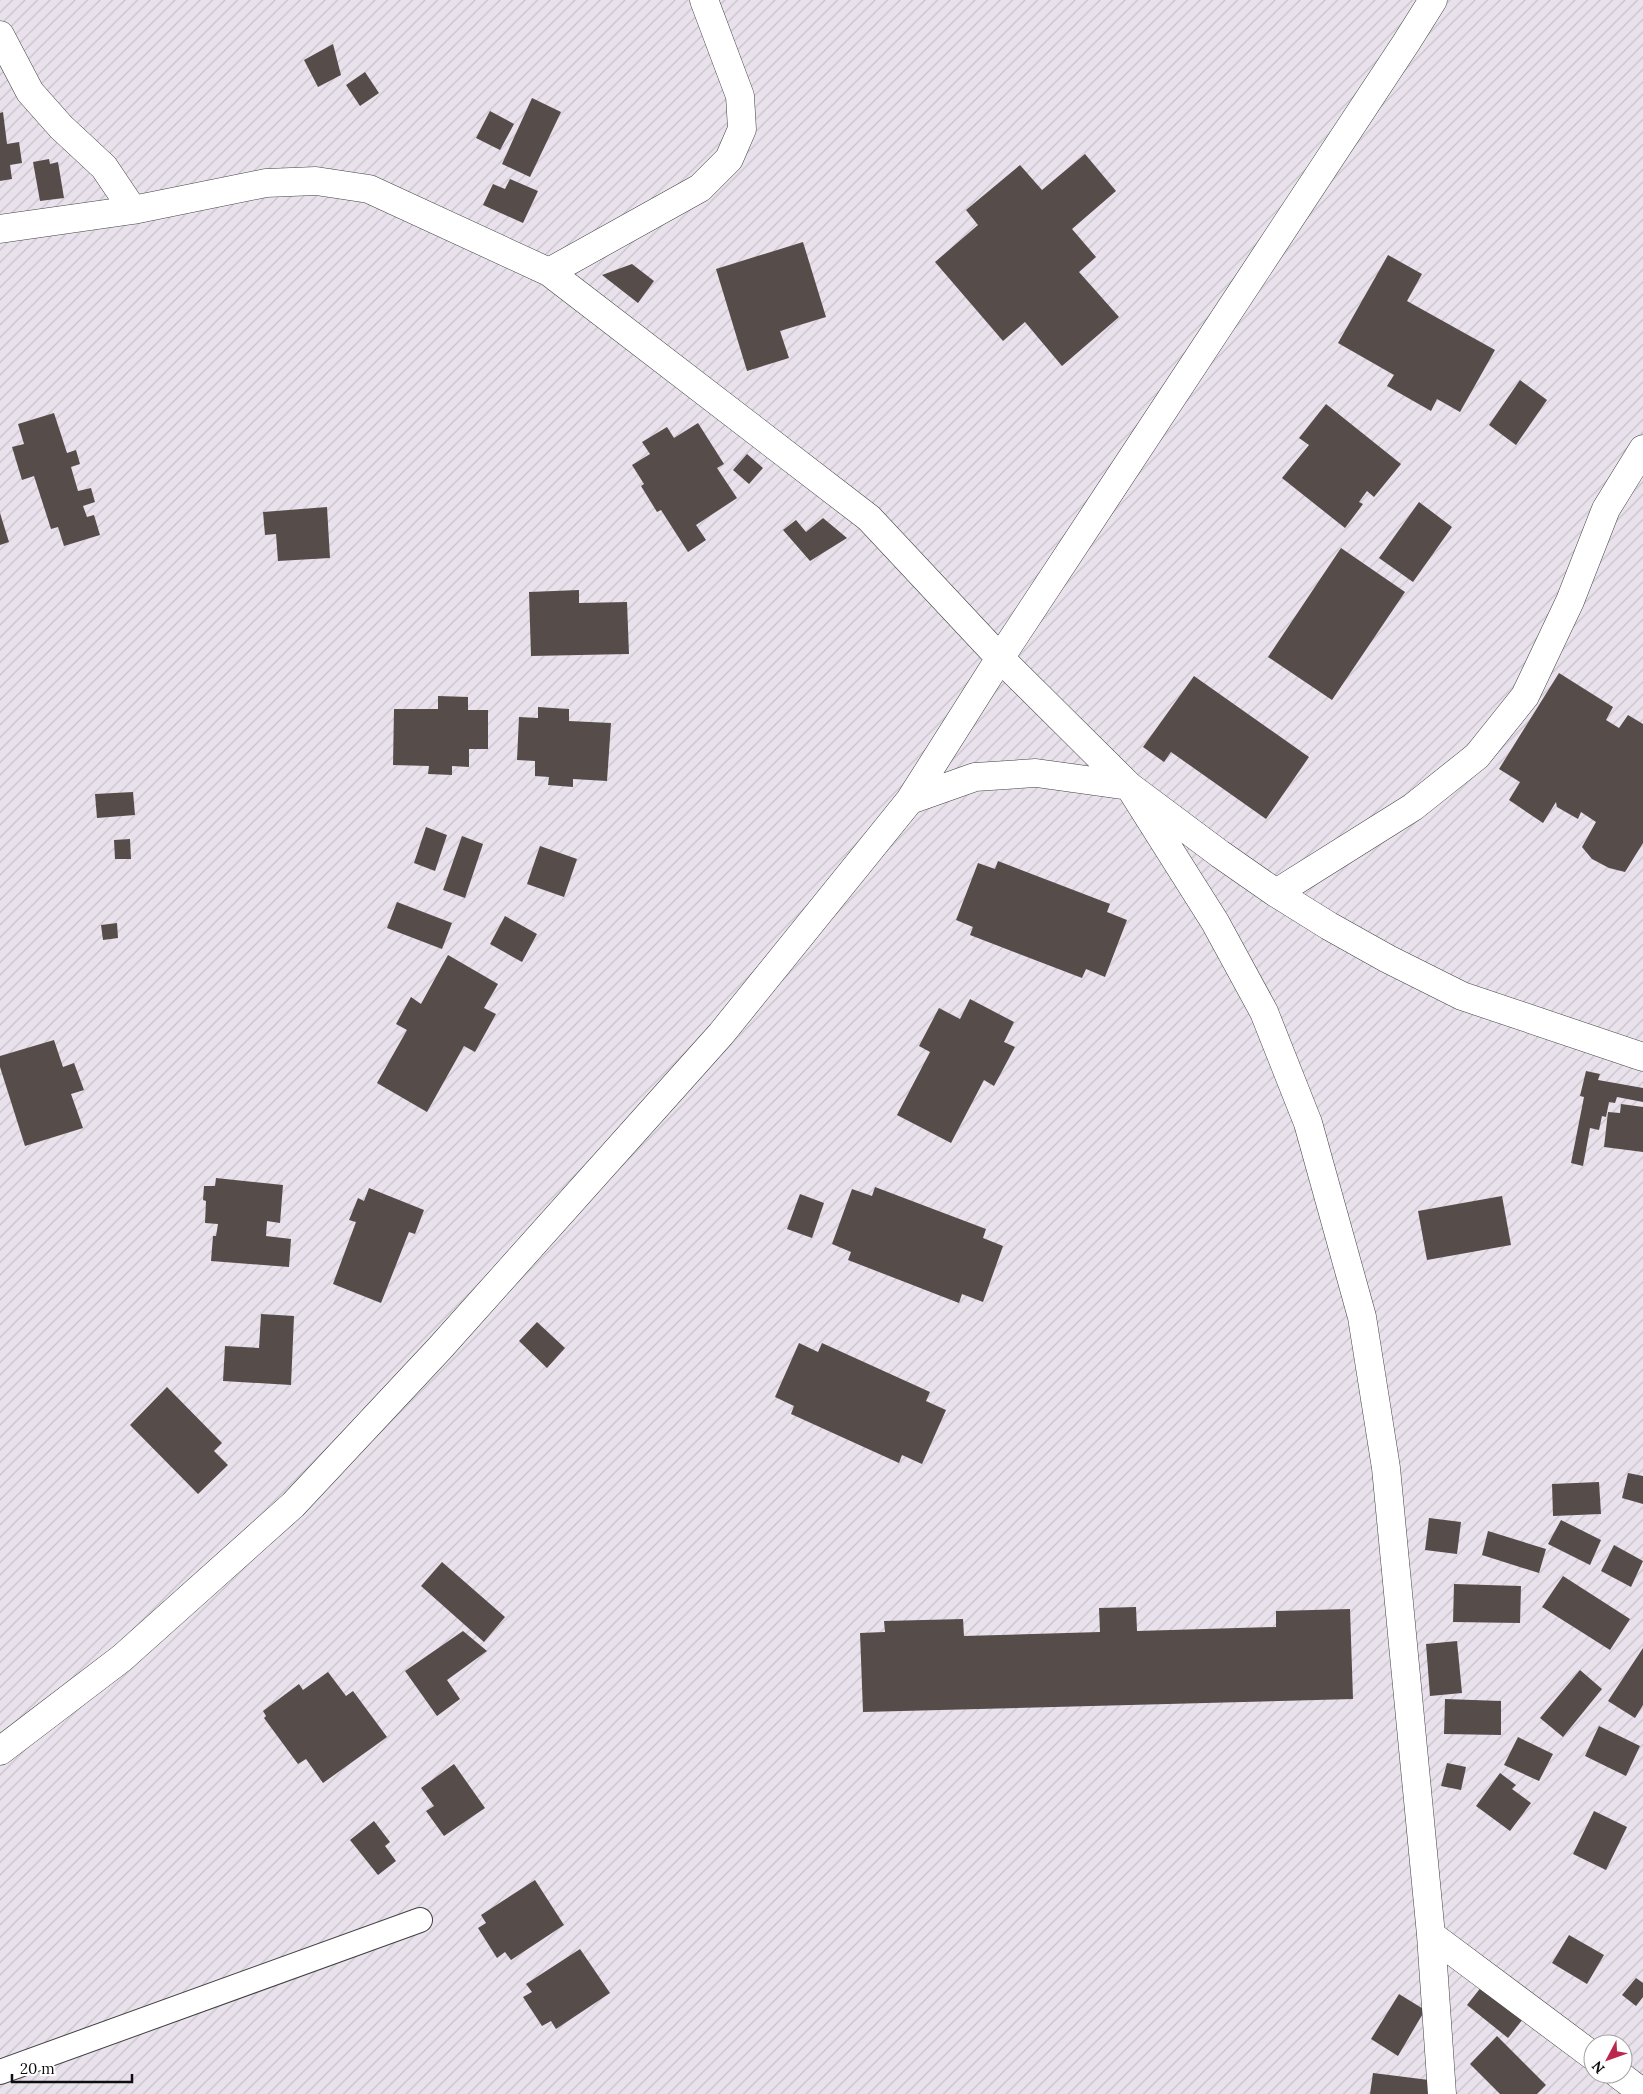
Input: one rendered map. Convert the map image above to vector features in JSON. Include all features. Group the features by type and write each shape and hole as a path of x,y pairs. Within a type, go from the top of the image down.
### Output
{"street":[{"path":"549,272 700,188 729,160 742,129 740,96 704,0"},
{"path":"0,1751 122,1658 299,1498 440,1348 720,1034 910,800 1000,658 1433,0"},
{"path":"0,35 30,92 61,127 104,166 133,210"},
{"path":"0,229 133,210 266,183 316,181 368,189 549,272 869,518 1000,658 1128,786 1276,893 1329,926 1388,959 1462,996 1643,1057"},
{"path":"1276,893 1413,807 1477,756 1525,696 1570,601 1606,509 1643,449"},
{"path":"910,800 975,777 1036,773 1128,786 1215,922 1264,1012 1308,1123 1362,1317 1386,1468 1431,1935 1442,2094"},
{"path":"1431,1935 1583,2049"},
{"path":"1631,2084 1643,2093"}],"lane":[{"path":"0,2072 420,1920"}],"shaded area":[{"path":"0,0 1643,0 1643,2094 0,2094"}],"building":[{"path":"333,44 341,75 318,87 304,60"},
{"path":"365,72 379,93 360,106 346,85"},
{"path":"532,98 561,112 530,177 502,164"},
{"path":"490,111 514,124 500,150 476,138"},
{"path":"3,112 7,144 19,142 22,163 10,165 12,179 0,181 0,113"},
{"path":"1085,154 1116,191 1072,229 1096,257 1079,272 1119,317 1062,366 1025,322 1003,341 935,262 978,225 966,210 1020,165 1042,190"},
{"path":"49,159 50,164 58,162 64,198 40,201 33,162"},
{"path":"510,179 538,191 523,223 483,205 493,184 505,189"},
{"path":"803,242 826,317 780,331 789,358 747,371 716,269"},
{"path":"1388,255 1422,274 1407,301 1495,350 1460,412 1437,399 1431,411 1387,386 1394,375 1338,343"},
{"path":"632,264 654,281 638,303 602,275"},
{"path":"1520,380 1547,400 1516,445 1489,425"},
{"path":"1326,404 1401,464 1374,497 1367,491 1359,502 1363,504 1345,528 1282,478 1309,445 1299,438"},
{"path":"54,413 67,453 76,450 80,464 71,467 78,491 91,488 95,502 83,506 87,517 94,515 100,535 64,546 58,527 51,529 34,476 22,480 12,447 24,444 18,424"},
{"path":"698,423 724,464 717,468 737,498 696,525 706,540 688,552 661,510 657,512 641,486 644,484 632,465 650,454 642,442 667,427 674,438"},
{"path":"747,454 763,468 749,484 733,470"},
{"path":"1419,502 1452,527 1413,582 1379,558"},
{"path":"327,507 330,558 278,561 276,534 265,535 263,512"},
{"path":"0,513 9,542 0,545"},
{"path":"823,518 847,538 810,561 783,530 796,520 806,532"},
{"path":"1341,548 1405,592 1332,700 1268,657"},
{"path":"579,590 579,603 627,602 629,654 531,656 529,592"},
{"path":"1559,673 1613,707 1606,720 1619,728 1628,715 1643,724 1643,843 1625,872 1609,868 1592,859 1582,847 1596,822 1581,812 1578,819 1557,807 1556,802 1543,823 1509,800 1520,782 1499,769"},
{"path":"1194,676 1309,757 1266,819 1171,752 1164,762 1143,747"},
{"path":"438,696 468,697 468,710 488,710 488,749 469,749 469,767 452,766 452,775 428,774 429,766 393,765 394,709 438,709"},
{"path":"538,707 569,709 569,721 611,723 607,781 573,779 573,787 548,785 549,777 535,776 535,761 517,760 519,717 538,718"},
{"path":"133,792 135,815 97,818 95,794"},
{"path":"426,827 447,835 435,871 414,863"},
{"path":"462,836 483,844 465,898 443,890"},
{"path":"130,839 131,859 115,859 114,840"},
{"path":"540,846 577,859 564,897 527,884"},
{"path":"998,861 1110,904 1107,912 1127,920 1105,977 1086,969 1082,978 970,935 973,927 956,920 978,863 995,869"},
{"path":"397,902 452,923 442,949 387,928"},
{"path":"505,916 537,934 522,962 490,944"},
{"path":"117,923 118,938 103,940 101,925"},
{"path":"448,955 498,984 484,1008 496,1014 475,1052 464,1046 427,1112 377,1083 407,1030 396,1024 411,997 421,1004"},
{"path":"970,999 1014,1022 1004,1042 1015,1047 994,1086 984,1080 951,1143 897,1115 930,1052 919,1046 939,1008 960,1019"},
{"path":"54,1040 63,1067 74,1063 84,1090 71,1094 83,1128 25,1146 0,1067 0,1056"},
{"path":"1586,1071 1600,1074 1598,1080 1643,1088 1643,1102 1617,1097 1615,1103 1609,1102 1606,1117 1602,1116 1599,1130 1590,1128 1583,1166 1571,1163 1584,1097 1580,1096"},
{"path":"1621,1104 1643,1107 1643,1152 1604,1147 1608,1112 1620,1113"},
{"path":"216,1178 283,1185 280,1223 267,1221 266,1236 291,1239 289,1267 211,1261 213,1236 216,1236 218,1224 205,1223 206,1201 203,1200 204,1186 215,1186"},
{"path":"875,1187 986,1229 983,1238 1003,1246 983,1302 962,1294 959,1303 848,1260 851,1252 832,1244 852,1189 872,1196"},
{"path":"369,1188 424,1210 415,1234 409,1232 381,1303 333,1284 356,1222 349,1220 358,1198 364,1201"},
{"path":"800,1194 824,1203 812,1238 787,1229"},
{"path":"1502,1196 1511,1245 1427,1260 1418,1211"},
{"path":"261,1314 294,1316 291,1385 223,1381 225,1346 259,1348"},
{"path":"537,1322 565,1348 547,1368 519,1341"},
{"path":"799,1343 818,1352 822,1343 930,1392 926,1401 946,1410 922,1464 902,1455 899,1463 791,1414 794,1406 775,1397"},
{"path":"167,1387 222,1443 214,1451 228,1465 198,1494 130,1425"},
{"path":"1628,1473 1643,1476 1643,1504 1622,1498"},
{"path":"1599,1482 1601,1514 1553,1516 1552,1484"},
{"path":"1429,1518 1461,1522 1457,1554 1425,1550"},
{"path":"1561,1520 1601,1540 1590,1565 1548,1544"},
{"path":"1488,1531 1546,1549 1539,1573 1482,1555"},
{"path":"1614,1545 1643,1561 1631,1587 1601,1571"},
{"path":"442,1562 505,1617 484,1642 421,1586"},
{"path":"1563,1576 1630,1619 1610,1650 1542,1607"},
{"path":"1454,1584 1521,1586 1520,1623 1453,1622"},
{"path":"1136,1607 1137,1631 1276,1627 1276,1611 1350,1609 1353,1699 863,1712 860,1633 885,1632 884,1621 963,1619 964,1636 1100,1632 1099,1608"},
{"path":"463,1631 487,1651 447,1680 460,1699 437,1716 405,1671"},
{"path":"1457,1641 1462,1693 1430,1696 1426,1644"},
{"path":"1643,1648 1643,1705 1635,1718 1608,1701"},
{"path":"1580,1670 1602,1689 1563,1737 1540,1718"},
{"path":"328,1672 346,1696 353,1691 387,1737 323,1783 306,1759 298,1764 264,1718 266,1716 263,1711 299,1684 303,1690"},
{"path":"1445,1699 1501,1701 1501,1735 1444,1734"},
{"path":"1599,1726 1640,1746 1626,1776 1585,1756"},
{"path":"1518,1737 1553,1754 1539,1781 1504,1765"},
{"path":"1447,1763 1466,1767 1461,1790 1441,1786"},
{"path":"454,1764 485,1808 444,1836 426,1811 434,1806 421,1788"},
{"path":"1500,1773 1516,1785 1512,1789 1531,1803 1510,1831 1476,1806"},
{"path":"1594,1811 1627,1827 1606,1870 1573,1854"},
{"path":"374,1821 390,1842 385,1846 396,1861 378,1875 350,1840"},
{"path":"535,1880 564,1925 511,1960 505,1952 497,1958 478,1928 486,1923 481,1915"},
{"path":"1569,1935 1604,1955 1587,1984 1552,1963"},
{"path":"580,1949 610,1993 556,2029 551,2021 542,2026 523,1997 532,1992 526,1984"},
{"path":"1636,1978 1643,1983 1643,1997 1636,2006 1622,1995"},
{"path":"1482,1986 1523,2019 1508,2038 1467,2005"},
{"path":"1399,1994 1425,2010 1398,2056 1371,2039"},
{"path":"1497,2036 1546,2085 1537,2094 1500,2094 1470,2064"},
{"path":"1373,2073 1429,2080 1428,2094 1370,2094"}]}
